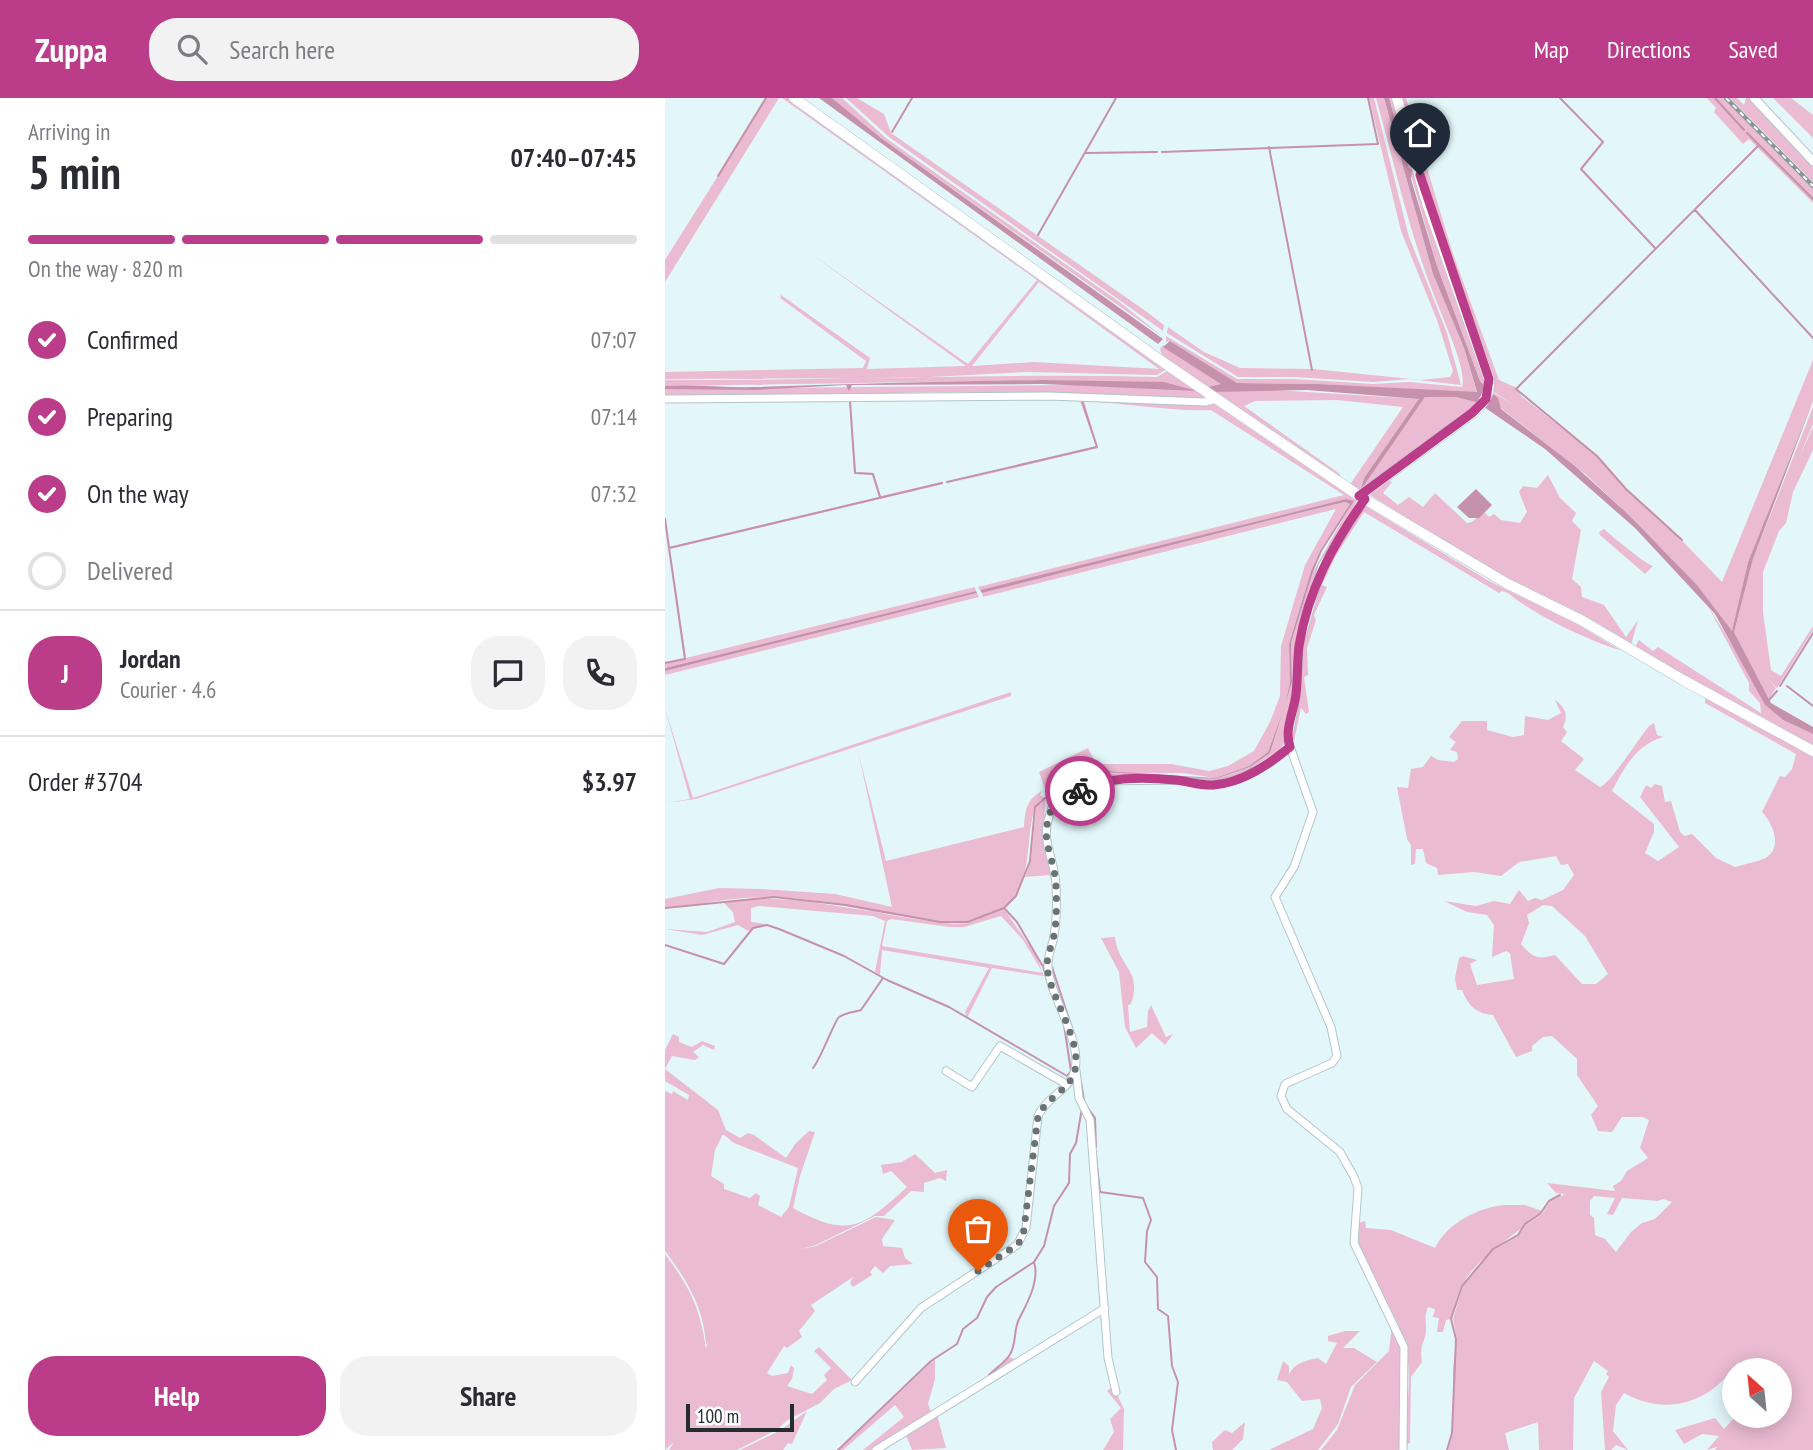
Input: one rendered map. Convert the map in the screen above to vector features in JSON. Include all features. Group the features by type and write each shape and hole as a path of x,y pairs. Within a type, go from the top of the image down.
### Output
{"main road":[{"path":"794,98 1199,387 1358,495 1495,577 1583,621 1683,680 1813,751"},
{"path":"1358,495 1483,402 1489,379 1427,202 1397,98"}],"street":[{"path":"1754,98 1813,161"},
{"path":"665,399 1049,396 1205,402 1214,397"},
{"path":"1358,495 1322,566 1299,647 1296,697 1288,727 1290,747 1313,812 1294,867 1275,897 1331,1027 1337,1056 1332,1063 1285,1084 1281,1096 1287,1109 1340,1152 1358,1188 1354,1243 1404,1347 1403,1450"},
{"path":"1116,1392 1108,1358 1090,1120 1079,1098 1066,1017 1047,965 1056,927 1055,877 1046,848 1045,827 1052,808 1090,785 1105,781 1176,780 1213,785 1239,779 1270,763 1290,747"},
{"path":"946,1071 972,1087 1000,1046 1066,1084"},
{"path":"855,1382 921,1308 1017,1245 1023,1237 1038,1116 1048,1100 1066,1084 1076,1069"},
{"path":"876,1450 1105,1308"}],"shaded area":[{"path":"767,98 779,98 665,282 665,260"},
{"path":"782,98 790,98 1167,369 1157,375 1027,372 910,378 665,379 665,372 863,368 866,361 780,298 781,295 870,358 867,369 966,366 807,251 968,364 1037,280","holes":["1039,282 1159,369 1034,362 972,366"]},
{"path":"819,98 832,98 881,138 1163,339 1158,344"},
{"path":"832,98 842,98 887,139 1121,303 1163,337 881,138"},
{"path":"846,98 857,98 884,114 891,133 1147,312 1164,325 1163,331 889,137"},
{"path":"1369,98 1374,98 1409,237 1447,333 1461,385 1409,379 1373,382 1238,377 1167,333 1168,327 1204,352 1240,368 1313,369 1421,380 1450,377 1453,371 1437,320 1401,231"},
{"path":"1376,98 1384,98 1433,274 1464,348 1477,393 1318,384 1237,383 1170,341 1166,342 1166,336 1237,379 1373,384 1409,382 1462,387 1462,370 1421,258"},
{"path":"1384,98 1389,98 1409,168 1412,170 1411,179 1437,266 1480,381 1487,388 1479,403 1456,397 1425,397 1360,491 1364,478 1419,399 1307,390 1213,392 1208,387 1221,384 1163,347 1170,341 1237,383 1477,392 1464,348 1433,274"},
{"path":"1389,98 1394,98 1430,222 1487,388 1480,381 1437,266"},
{"path":"1401,98 1406,98 1453,254 1499,380 1517,388 1521,396 1597,456 1626,489 1666,524 1722,582 1813,360 1813,401 1748,562 1732,632 1697,585 1630,516 1584,473 1498,406 1493,392 1513,405 1493,391 1435,218"},
{"path":"1707,98 1723,98 1813,189 1813,203 1749,139 1743,144 1714,112 1716,108"},
{"path":"1730,98 1737,98 1744,105 1746,98 1750,98 1813,167 1813,182"},
{"path":"1773,98 1791,98 1813,115 1813,138"},
{"path":"1163,345 1222,384 1208,387 1162,355 1160,349"},
{"path":"1169,370 1204,395 1203,399 954,392 665,397 665,389 1171,384 1043,380 665,386 665,380 1157,377"},
{"path":"1043,380 1164,382 1197,391 1043,384 852,385 849,391 846,385 755,390 665,389 665,386 756,387"},
{"path":"1258,389 1420,399 1364,478 1360,490 1425,397 1456,397 1479,403 1362,492 1349,486 1403,407 1337,400 1255,401 1244,406 1340,474 1340,479 1213,392"},
{"path":"1493,394 1498,398 1501,409 1575,466 1630,516 1697,585 1732,631 1748,562 1813,401 1753,559 1734,632 1771,703 1813,727 1813,734 1783,720 1765,705 1715,614 1635,528 1545,449 1484,407"},
{"path":"849,397 856,472 873,473 881,496 942,482 943,484 670,549 665,510 670,547 879,497 872,475 854,472"},
{"path":"968,397 1213,403 1357,501 1333,543 1309,604 1296,690 1285,742 1280,750 1236,778 1213,783 1098,779 1054,803 1048,798 1091,775 1119,773 1090,775 1047,795 1039,772 1088,748 1095,762 1103,764 1171,764 1209,771 1228,766 1254,751 1280,696 1281,646 1305,565 1336,509 983,597 982,593 1299,513 1345,502 1351,504 1320,551 1311,571 1289,644 1290,682 1285,704 1292,682 1291,643 1313,572 1353,501 1346,499 980,590 978,587 1344,495 1211,410 1181,410 1084,401 1098,448 946,484 1096,446 1080,401","holes":["1284,707 1270,753 1250,767 1215,779 1127,773 1183,773 1215,778 1249,766 1268,752"]},
{"path":"1813,407 1813,424 1799,458 1813,427 1813,450 1793,492 1786,523 1779,531 1763,572 1763,612 1771,670 1781,676 1813,626 1813,630 1777,688 1766,677 1776,688 1769,699 1734,632 1753,559"},
{"path":"1548,475 1560,498 1576,513 1572,521 1581,530 1572,579 1581,587 1582,597 1604,605 1626,637 1638,620 1631,645 1514,585 1370,495 1387,480 1392,482 1383,493 1398,505 1409,497 1423,507 1435,493 1467,523 1484,512 1489,517 1494,514 1501,520 1520,523 1527,512 1519,492 1523,486 1537,488"},
{"path":"1476,489 1492,505 1479,518 1469,518 1457,507"},
{"path":"1346,499 1354,501 1322,551 1313,572 1291,643 1292,682 1285,704 1290,682 1289,644 1311,571 1320,551 1350,504 1345,502 982,593 980,590"},
{"path":"1364,505 1489,581 1577,624 1620,650 1562,626 1508,593 1499,593 1364,512 1335,557 1322,585 1327,587 1314,615 1316,620 1307,648 1308,675 1304,677 1309,712 1306,714 1301,708 1294,741 1291,740 1300,696 1302,642 1323,573"},
{"path":"1604,529 1653,566 1645,574 1600,535 1599,532"},
{"path":"670,549 686,658 975,587 976,591 665,668 665,662 684,658"},
{"path":"976,591 977,593 665,671 665,668"},
{"path":"977,593 979,597 665,675 665,671"},
{"path":"1708,606 1749,672 1765,705 1783,720 1813,734 1813,748 1635,647 1639,640 1653,651 1658,647 1761,713 1760,703 1749,691 1749,683"},
{"path":"1011,692 1011,696 696,799 665,803 690,799 665,708 693,798"},
{"path":"1705,697 1813,757 1813,1450 1715,1450 1717,1447 1707,1450 1719,1436 1702,1434 1684,1444 1675,1430 1715,1418 1724,1429 1792,1428 1792,1358 1722,1358 1722,1381 1715,1388 1687,1402 1656,1404 1624,1393 1616,1405 1613,1431 1628,1450 1616,1445 1611,1450 1605,1450 1601,1392 1609,1377 1606,1374 1608,1371 1594,1361 1574,1398 1573,1450 1539,1450 1538,1422 1505,1433 1509,1450 1448,1450 1453,1433 1453,1369 1457,1339 1453,1319 1463,1286 1494,1249 1518,1236 1526,1225 1541,1215 1550,1202 1565,1194 1556,1193 1547,1183 1615,1191 1613,1186 1621,1181 1627,1171 1648,1158 1640,1148 1649,1120 1643,1117 1622,1117 1612,1132 1598,1131 1591,1115 1598,1106 1577,1075 1577,1059 1552,1036 1543,1037 1532,1046 1532,1051 1516,1057 1493,1015 1474,1008 1462,990 1457,990 1455,978 1459,958 1463,956 1477,960 1470,964 1477,985 1514,979 1510,953 1506,951 1492,957 1494,925 1487,915 1467,912 1444,901 1476,906 1494,901 1510,904 1519,890 1528,901 1535,898 1542,900 1563,890 1574,875 1568,864 1561,865 1556,856 1519,862 1501,876 1474,872 1438,875 1437,868 1426,863 1423,849 1416,849 1415,864 1411,865 1411,845 1407,839 1397,787 1408,788 1411,769 1423,767 1431,756 1438,760 1454,762 1458,759 1457,752 1450,750 1456,742 1449,737 1462,721 1487,721 1487,730 1513,737 1524,735 1525,716 1548,720 1561,713 1555,700 1566,715 1563,727 1567,732 1561,741 1584,759 1575,770 1600,787 1618,769 1654,723 1657,735 1663,737 1638,752 1626,766 1612,791 1654,824 1654,832 1645,853 1658,861 1679,847 1640,797 1646,785 1651,788 1655,784 1662,786 1665,802 1671,801 1680,832 1685,836 1692,834 1716,858 1735,867 1760,860 1772,852 1774,834 1762,812 1780,776 1785,777 1792,769 1796,754 1705,703","holes":["1543,905 1552,906 1585,936 1608,974 1596,984 1582,984 1555,955 1535,956 1521,944 1529,923 1527,915","1594,1196 1615,1198 1607,1214 1613,1215 1622,1198 1658,1201 1663,1199 1672,1202 1655,1219 1642,1223 1631,1232 1616,1252 1605,1239 1595,1235 1594,1218 1590,1215 1590,1201"]},
{"path":"1284,707 1270,753 1250,767 1215,779 1103,772 1087,776 1085,774 1103,771 1215,778 1249,766 1268,752"},
{"path":"858,751 886,861 1024,827 1030,802 1042,791 1040,795 1044,798 1032,818 1022,882 1015,896 1003,908 985,917 958,922 908,918 795,898 745,898 665,907 665,899 719,888 835,894 892,907"},
{"path":"1045,799 1044,848 1053,881 1049,875 1025,877 1031,861 1036,807"},
{"path":"757,898 804,901 954,924 969,923 1004,909 1036,955 1043,972 1023,940 1001,916 964,927 891,919 887,921 882,946 1043,973 1044,976 992,968 967,1018 965,1012 989,968 882,950 880,975 875,972 885,921 873,916 759,906 751,908 751,922 767,924 748,931 738,925 702,935 665,929 707,932 735,922 733,912 723,902"},
{"path":"1115,937 1120,955 1134,983 1131,1004 1128,1005 1130,1032 1147,1027 1151,1005 1166,1037 1173,1034 1165,1045 1152,1033 1136,1048 1125,1027 1119,972 1101,938"},
{"path":"673,1034 679,1037 679,1042 692,1047 702,1041 715,1046 714,1050 703,1045 693,1052 699,1057 695,1060 672,1056 665,1069 665,1050"},
{"path":"665,1069 718,1110 726,1130 740,1138 748,1133 754,1135 786,1158 795,1144 809,1131 815,1132 800,1176 793,1208 812,1218 842,1226 855,1224 878,1212 907,1187 891,1171 883,1174 881,1165 902,1162 915,1154 935,1173 947,1170 946,1181 940,1178 924,1183 924,1192 911,1191 884,1216 875,1216 816,1245 800,1249 816,1246 876,1217 895,1220 882,1239 883,1246 902,1248 905,1258 913,1264 890,1266 883,1273 875,1266 870,1272 872,1275 853,1287 850,1283 853,1277 811,1305 815,1311 799,1331 802,1337 787,1348 784,1346 767,1373 772,1376 788,1373 791,1365 794,1368 792,1379 787,1386 812,1394 827,1380 824,1375 831,1368 814,1351 819,1347 852,1380 834,1389 820,1403 786,1421 778,1429 737,1450 669,1450 674,1442 665,1450 665,1254 693,1298 706,1349 708,1341 706,1345 702,1319 693,1295 665,1251 665,1091 672,1094 673,1091 688,1100 689,1095 665,1081","holes":["723,1134 734,1143 798,1168 789,1207 781,1217 758,1205 760,1196 756,1193 750,1198 724,1189 724,1184 711,1176 715,1150"]},
{"path":"1525,1205 1542,1211 1471,1272 1461,1287 1451,1319 1446,1320 1443,1332 1437,1332 1439,1318 1433,1317 1435,1309 1428,1307 1426,1333 1421,1351 1422,1362 1411,1377 1410,1443 1405,1444 1409,1390 1406,1349 1397,1322 1362,1255 1356,1224 1365,1221 1366,1228 1391,1230 1435,1248 1447,1231 1465,1218 1485,1209"},
{"path":"1392,1324 1402,1352 1400,1450 1321,1450 1337,1430 1355,1385 1389,1351"},
{"path":"1345,1331 1360,1331 1343,1348 1354,1348 1377,1362 1351,1387 1338,1424 1318,1450 1269,1450 1313,1429 1322,1408 1320,1399 1302,1401 1287,1382 1277,1380 1283,1361 1289,1366 1289,1374 1297,1365 1308,1360 1318,1358 1326,1364 1337,1343 1328,1341 1328,1336"},
{"path":"1009,1357 1017,1360 872,1450 863,1450 904,1417 895,1405 843,1450 839,1450 935,1359 935,1379 928,1404 931,1412 989,1375"},
{"path":"1113,1386 1124,1409 1123,1450 1103,1450 1114,1432 1110,1419 1121,1408 1107,1391"},
{"path":"807,1411 792,1444 788,1443 783,1450 740,1450 779,1431"},
{"path":"937,1415 946,1448 912,1450 906,1435"},
{"path":"1245,1422 1243,1439 1232,1450 1213,1450 1212,1442 1225,1430 1232,1433"}],"waterway":[{"path":"718,176 766,98"},
{"path":"892,132 912,98"},
{"path":"1038,235 1116,98"},
{"path":"1162,152 1378,144 1368,98"},
{"path":"1560,98 1603,142 1581,169 1655,248"},
{"path":"1715,98 1744,130"},
{"path":"1747,133 1813,199"},
{"path":"1682,540 1626,489 1597,456 1516,389 1759,145"},
{"path":"1269,147 1312,370"},
{"path":"1086,153 1157,152"},
{"path":"1695,210 1813,338"},
{"path":"850,401 855,473 873,474 880,497"},
{"path":"947,482 1097,447 1082,401"},
{"path":"665,519 669,548 942,483"},
{"path":"665,663 685,659 669,548"},
{"path":"1780,686 1813,633"},
{"path":"1787,686 1813,706"},
{"path":"1769,700 1777,691"},
{"path":"665,908 774,897 846,905 940,922 968,922 1004,908 1016,896 1030,861 1035,807 1045,798"},
{"path":"1004,908 1017,922 1042,965 1047,965"},
{"path":"665,945 724,964 753,928 767,925 844,956 887,980 949,1007 1067,1076 1071,1071 1064,1025"},
{"path":"1043,966 1050,991"},
{"path":"1052,967 1072,1028"},
{"path":"813,1068 839,1017 861,1010 883,978"},
{"path":"1081,1082 1084,1100"},
{"path":"1085,1104 1095,1118 1096,1147"},
{"path":"838,1450 931,1361 957,1344 963,1329 977,1318 987,1297 996,1287 1034,1262 1044,1246 1054,1206 1069,1183 1070,1154 1076,1143 1082,1108"},
{"path":"1096,1156 1100,1192 1143,1198 1151,1220 1147,1231 1145,1262 1157,1277 1158,1309 1168,1316 1172,1366 1178,1382 1172,1430 1176,1450"},
{"path":"1447,1450 1452,1433 1456,1339 1451,1319 1462,1286 1493,1249 1518,1235 1525,1224 1540,1214 1549,1201 1560,1195"},
{"path":"989,1375 1011,1352 1017,1324 1034,1284 1034,1262"}],"railway":[{"path":"1726,98 1813,186"}],"way so far":[{"path":"978,1271 1017,1245 1023,1237 1038,1116 1041,1108 1070,1080 1076,1069 1066,1017 1047,965 1056,927 1055,877 1046,848 1045,827 1052,808 1080,791"}],"route":[{"path":"1080,791 1105,781 1163,779 1213,785 1239,779 1270,763 1290,747 1288,727 1296,697 1299,647 1306,617 1322,566 1365,499 1359,496 1472,413 1486,399 1489,379 1420,175"}]}
